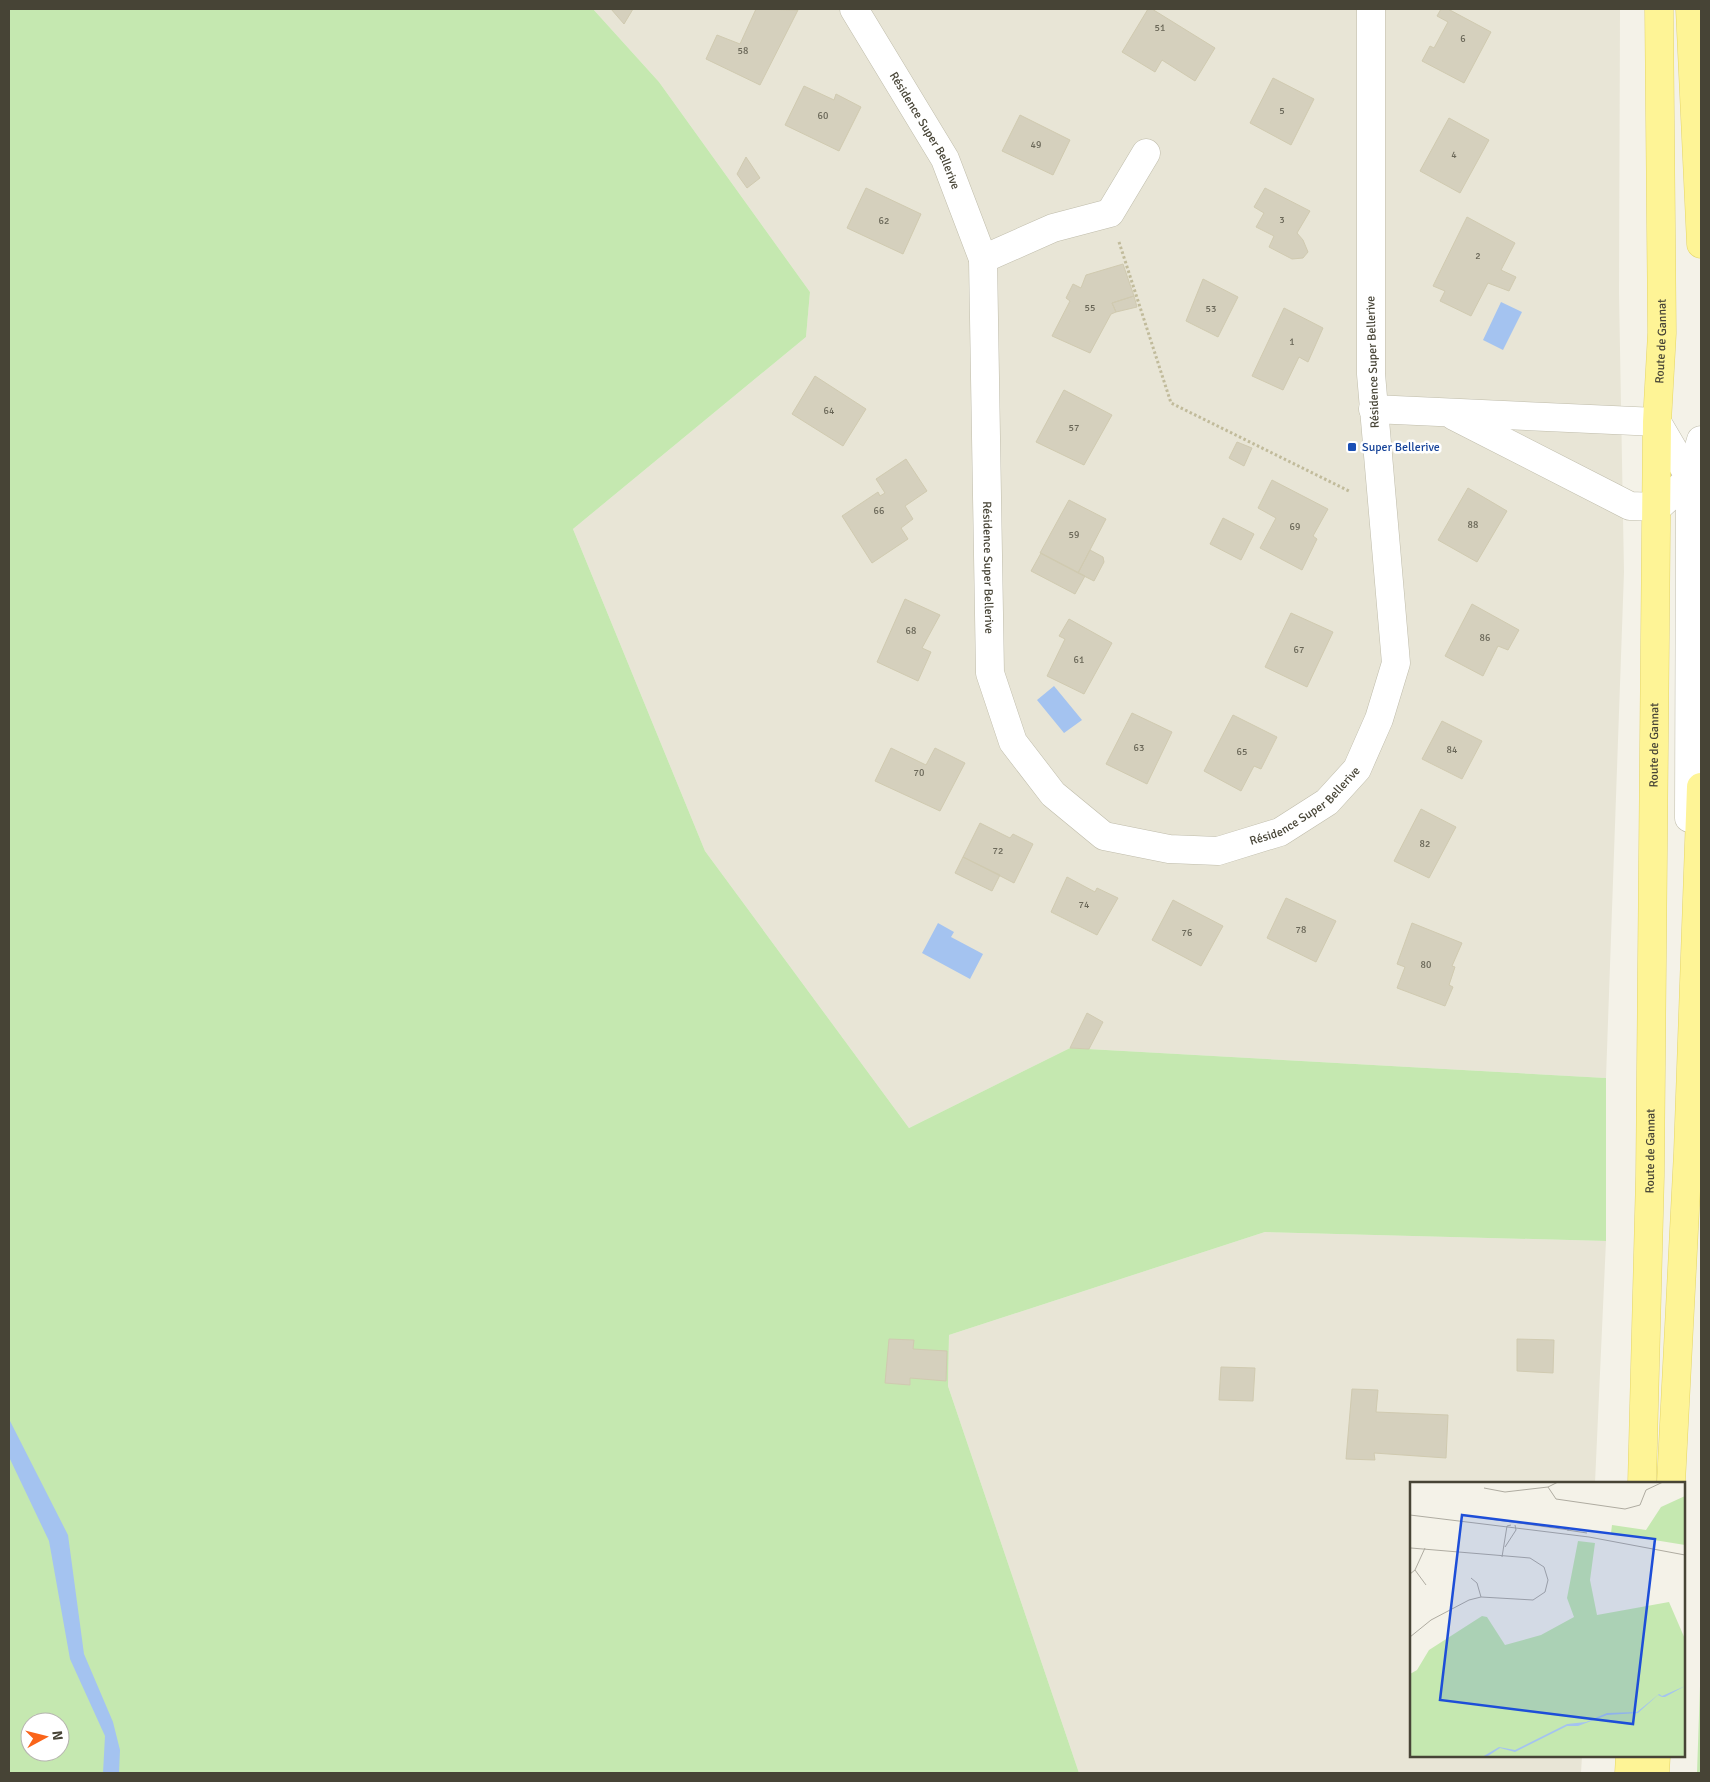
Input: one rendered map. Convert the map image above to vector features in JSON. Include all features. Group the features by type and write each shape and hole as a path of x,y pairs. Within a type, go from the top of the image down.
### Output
{"main road":[{"name":"Route de Gannat","path":"1642,1482 1650,1176 1658,506 1657,422 1662,332 1659,9"},
{"path":"1690,9 1701,244"},
{"path":"1670,1482 1688,1152 1701,787"},
{"path":"1629,1773 1630,1757"},
{"path":"1655,1773 1656,1757"}],"street":[{"name":"Résidence Super Bellerive","path":"854,9 945,159 983,259 990,673 1013,742 1052,794 1104,836 1169,849 1218,851 1280,832 1327,802 1357,769 1379,719 1396,663 1373,408 1371,9"},
{"path":"983,259 1053,228 1110,213 1146,153"},
{"path":"1373,408 1657,422 1690,478"},
{"path":"1445,412 1630,506 1658,506 1690,478"},
{"path":"1688,1152 1690,478 1701,440"}],"path":[{"path":"1110,213 1172,403 1382,508"}],"shaded area":[{"path":"593,9 1620,9 1619,293 1624,572 1606,1078 1070,1048 909,1128 705,851 573,529 806,337 810,292 659,82"},
{"path":"1265,1232 1606,1241 1595,1482 1410,1482 1410,1757 1582,1757 1581,1773 1079,1773 948,1386 949,1335"}],"green space":[{"path":"9,9 593,9 659,82 810,292 806,337 573,529 705,851 909,1128 1070,1048 1606,1078 1606,1241 1265,1232 949,1335 948,1386 1079,1773 9,1773"},
{"path":"1701,1657 1701,1773 1697,1773"}],"water":[{"path":"1501,302 1522,312 1503,350 1483,340"},
{"path":"1054,686 1082,720 1064,733 1037,700"},
{"path":"938,923 954,932 951,937 983,954 970,979 922,953"},
{"path":"9,1419 68,1535 84,1654 113,1722 120,1750 119,1773 103,1773 105,1736 70,1659 49,1541 9,1457"}],"building":[{"path":"611,9 633,9 624,24"},
{"path":"756,9 798,10 760,85 706,59 717,35 740,44"},
{"path":"1148,9 1152,9 1215,48 1195,81 1162,60 1155,72 1122,52"},
{"path":"1441,9 1448,9 1491,32 1464,83 1422,61 1430,46 1434,48 1448,22 1437,16"},
{"path":"1273,78 1314,99 1291,145 1250,123"},
{"path":"804,86 834,100 836,94 861,107 839,151 785,125"},
{"path":"1020,115 1070,140 1053,175 1002,151"},
{"path":"1449,118 1489,140 1460,193 1420,171"},
{"path":"746,157 760,178 747,188 737,174"},
{"path":"866,188 921,214 903,254 847,228"},
{"path":"1265,188 1310,211 1297,233 1303,240 1308,252 1303,258 1292,259 1269,247 1274,236 1256,227 1264,213 1254,207"},
{"path":"1467,217 1515,243 1501,270 1516,277 1509,291 1488,283 1471,316 1440,301 1445,291 1433,286"},
{"path":"1123,264 1134,296 1112,303 1116,312 1111,314 1090,353 1052,336 1070,301 1066,298 1073,284 1081,288 1086,275"},
{"path":"1203,279 1238,297 1218,337 1186,321"},
{"path":"1134,296 1137,307 1116,312 1112,303"},
{"path":"1284,308 1323,328 1308,362 1299,357 1283,390 1252,376"},
{"path":"815,376 866,409 843,446 792,414"},
{"path":"1064,390 1112,415 1084,465 1036,442"},
{"path":"1237,442 1252,448 1244,466 1229,458"},
{"path":"906,459 927,491 905,506 913,519 901,528 908,539 872,563 842,516 878,492 880,496 885,493 876,479"},
{"path":"1272,480 1328,509 1313,536 1317,539 1302,570 1260,548 1276,518 1258,508"},
{"path":"1468,488 1507,511 1477,562 1438,540"},
{"path":"1069,500 1106,519 1078,573 1040,553"},
{"path":"1223,518 1254,534 1241,560 1210,544"},
{"path":"1090,550 1103,557 1104,562 1094,581 1078,573"},
{"path":"1041,553 1085,576 1075,594 1031,571"},
{"path":"905,599 940,615 922,648 931,652 918,681 877,662"},
{"path":"1472,604 1519,630 1508,650 1498,646 1483,676 1445,656"},
{"path":"1291,613 1333,632 1307,687 1265,667"},
{"path":"1069,619 1112,643 1084,694 1047,676 1065,639 1059,636"},
{"path":"1132,713 1172,732 1147,784 1106,764"},
{"path":"1233,715 1277,737 1261,769 1254,766 1241,791 1204,771"},
{"path":"1442,721 1482,741 1462,779 1422,759"},
{"path":"891,748 926,765 935,748 965,763 940,811 875,781"},
{"path":"1421,809 1456,827 1429,878 1394,861"},
{"path":"980,823 1010,838 1013,834 1033,844 1014,883 963,857"},
{"path":"963,857 1000,875 992,891 955,873"},
{"path":"1067,877 1095,892 1097,888 1118,898 1097,935 1051,912"},
{"path":"1286,898 1336,921 1316,962 1267,938"},
{"path":"1173,900 1223,926 1201,966 1152,940"},
{"path":"1412,923 1462,943 1452,966 1455,967 1449,985 1453,987 1445,1006 1397,988 1405,967 1397,964"},
{"path":"1087,1013 1103,1022 1089,1049 1070,1048"},
{"path":"889,1339 914,1340 913,1349 947,1351 946,1381 910,1378 910,1385 885,1383"},
{"path":"1517,1339 1554,1340 1553,1373 1517,1371"},
{"path":"1221,1367 1255,1368 1253,1401 1219,1400"},
{"path":"1352,1389 1378,1390 1376,1412 1448,1415 1446,1458 1374,1453 1375,1460 1346,1459"}],"place":[{"name":"Super Bellerive","path":"1352,447"}]}
